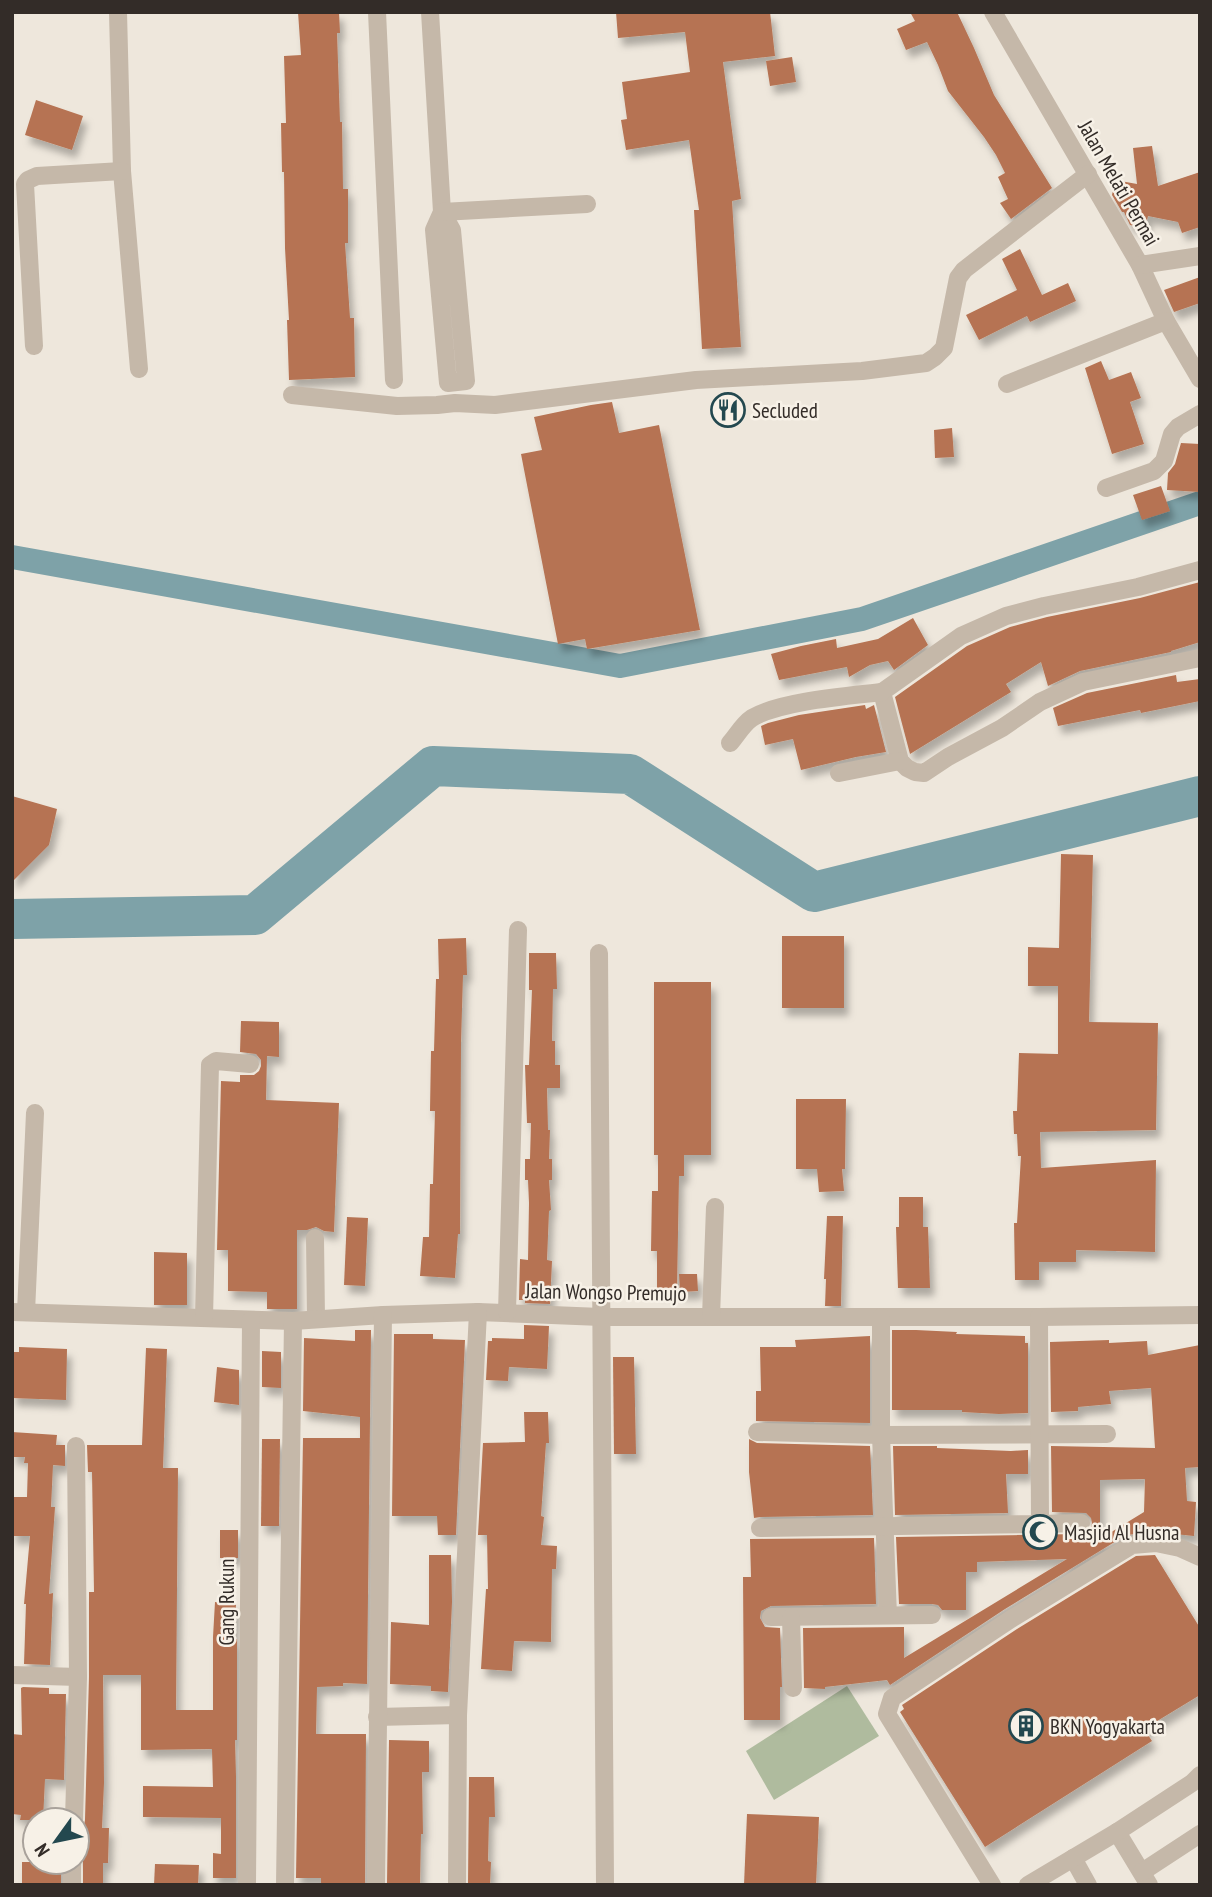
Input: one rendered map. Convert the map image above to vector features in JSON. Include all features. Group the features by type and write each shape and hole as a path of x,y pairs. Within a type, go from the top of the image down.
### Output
{"street":[{"path":"118,12 121,171 139,369"},
{"path":"377,12 394,380"},
{"path":"430,12 442,212 452,230 466,381 448,383 434,230 442,212"},
{"name":"Jalan Melati Permai","path":"993,12 1140,265 1166,321 1200,379"},
{"path":"34,346 25,184 37,176 121,171"},
{"path":"292,395 397,406 455,403 495,405 696,380 862,371 926,363 944,348 958,278 964,270 1088,174"},
{"path":"442,212 587,204"},
{"path":"1140,265 1200,256"},
{"path":"1007,384 1166,321"},
{"path":"1105,488 1154,471 1164,461 1172,434 1178,427 1200,414"},
{"path":"730,743 751,719 769,711 841,696 882,692 961,636 1006,616 1138,587 1200,570"},
{"path":"882,692 900,761 915,772 924,772 1002,728 1040,702 1083,682 1200,658"},
{"path":"839,773 900,761"},
{"path":"507,1312 518,930"},
{"path":"599,953 605,1885"},
{"path":"204,1318 210,1065 216,1061 250,1064"},
{"path":"19,1312 35,1113"},
{"path":"711,1317 715,1207"},
{"path":"315,1238 316,1320"},
{"name":"Jalan Wongso Premujo","path":"19,1312 293,1321 478,1312 600,1317 1200,1315"},
{"path":"457,1885 458,1715 478,1312"},
{"path":"376,1885 383,1315"},
{"path":"881,1317 881,1436 888,1615"},
{"path":"1039,1317 1040,1524"},
{"name":"Gang Rukun","path":"247,1885 251,1320"},
{"path":"285,1885 293,1321"},
{"path":"757,1432 881,1436 1107,1434"},
{"path":"74,1806 78,1677 76,1446"},
{"path":"760,1528 1081,1523"},
{"path":"992,1885 887,1714 892,1698 1011,1619 1132,1545 1156,1543 1180,1548 1200,1557"},
{"path":"771,1617 932,1615"},
{"path":"791,1617 793,1688"},
{"path":"12,1675 78,1677"},
{"path":"377,1717 458,1715"},
{"path":"1028,1885 1117,1832 1200,1775"},
{"path":"1117,1832 1145,1878 1200,1835"},
{"path":"1073,1858 1088,1885"}],"green space":[{"path":"847,1686 879,1736 774,1800 746,1751"}],"building":[{"path":"298,12 339,12 340,33 337,33 343,189 348,189 348,243 345,243 350,318 354,318 355,377 289,380 281,123 286,123 284,56 301,55"},
{"path":"616,12 770,12 775,56 723,62 741,199 732,201 741,347 702,349 694,210 699,210 689,140 626,150 621,120 627,119 622,82 690,72 685,32 618,38"},
{"path":"910,12 957,12 994,95 1052,188 1011,219 1000,203 1008,199 998,177 1005,173 984,137 948,91 927,42 906,50 897,29 915,21"},
{"path":"792,57 796,82 770,86 766,61"},
{"path":"36,100 83,116 72,150 25,135"},
{"path":"1152,146 1158,186 1200,172 1200,227 1182,233 1178,222 1148,216 1145,228 1130,225 1122,212 1112,195 1115,180 1137,184 1133,148"},
{"path":"1020,249 1042,295 1068,283 1076,301 1030,322 1027,316 979,340 966,315 1017,290 1002,259"},
{"path":"1200,277 1200,303 1174,312 1164,290"},
{"path":"1101,361 1109,380 1131,372 1141,398 1130,402 1144,444 1112,454 1085,368"},
{"path":"612,402 619,433 659,425 700,630 587,649 585,639 558,644 521,454 542,450 534,417"},
{"path":"952,428 954,457 935,458 934,430"},
{"path":"1181,443 1200,444 1200,492 1167,490 1168,473 1175,464"},
{"path":"1161,486 1170,511 1142,520 1133,495"},
{"path":"1200,582 1200,642 1171,652 1080,671 1048,686 1041,662 1006,684 1011,692 910,754 895,697 967,646 1010,627"},
{"path":"913,618 928,645 894,670 888,661 870,665 849,677 847,667 779,680 771,654 836,639 837,648 878,639"},
{"path":"1176,675 1177,682 1200,679 1200,701 1058,726 1053,708 1087,693"},
{"path":"865,705 866,709 874,705 886,752 801,770 793,739 765,745 761,726 768,723 799,715"},
{"path":"12,796 57,809 49,845 12,882"},
{"path":"1061,854 1093,855 1089,1022 1158,1023 1156,1130 1040,1132 1041,1168 1156,1160 1155,1252 1076,1250 1076,1262 1039,1262 1039,1280 1015,1280 1014,1223 1017,1223 1021,1156 1018,1156 1017,1134 1014,1134 1013,1111 1017,1111 1019,1053 1058,1054 1058,986 1028,986 1028,947 1059,948"},
{"path":"782,936 844,936 844,1008 782,1008"},
{"path":"466,938 467,975 463,975 461,1043 460,1234 455,1278 420,1276 423,1237 429,1237 430,1184 433,1184 435,1111 430,1111 431,1051 434,1051 436,979 439,979 438,939"},
{"path":"529,953 556,953 557,989 553,989 552,1041 555,1041 555,1065 560,1065 560,1088 547,1088 549,1159 552,1159 547,1260 552,1261 550,1304 525,1303 525,1300 519,1300 520,1259 528,1260 529,1203 525,1159 530,1159 531,1123 527,1123 525,1065 529,1065 532,990 529,990"},
{"path":"654,982 711,982 711,1155 684,1155 684,1176 679,1176 677,1289 657,1289 657,1251 651,1251 652,1191 658,1191 658,1155 654,1155"},
{"path":"241,1021 279,1022 279,1057 267,1056 266,1100 339,1103 334,1232 316,1227 297,1230 297,1309 267,1309 267,1292 228,1291 228,1250 217,1250 221,1081 240,1082 240,1075 254,1075 261,1066 261,1060 256,1054 240,1052"},
{"path":"796,1099 846,1099 845,1169 842,1169 844,1191 819,1192 817,1169 796,1169"},
{"path":"899,1197 923,1197 923,1227 928,1227 930,1288 898,1288 896,1227 899,1227"},
{"path":"827,1216 843,1216 841,1306 825,1306"},
{"path":"347,1217 368,1218 365,1286 344,1285"},
{"path":"154,1252 187,1253 187,1305 154,1305"},
{"path":"679,1274 697,1274 698,1291 680,1292"},
{"path":"524,1325 549,1326 547,1369 509,1367 508,1381 486,1380 488,1341 492,1341 492,1338 524,1339"},
{"path":"355,1330 371,1330 367,1684 343,1683 343,1686 317,1687 316,1734 366,1734 365,1885 321,1885 321,1878 296,1878 303,1438 360,1438 360,1417 303,1411 304,1338 355,1341"},
{"path":"892,1330 1025,1336 1025,1343 1028,1343 1028,1413 892,1410"},
{"path":"394,1334 433,1334 433,1339 465,1340 456,1535 438,1535 437,1516 392,1516"},
{"path":"870,1336 870,1423 756,1421 756,1391 761,1391 760,1347 796,1347 795,1340"},
{"path":"1147,1341 1148,1355 1200,1345 1200,1467 1185,1468 1187,1501 1196,1502 1194,1536 1155,1532 1126,1535 1005,1609 890,1685 887,1680 825,1689 804,1688 803,1628 904,1627 904,1658 1067,1559 977,1562 977,1572 966,1572 966,1610 942,1610 938,1605 932,1604 899,1604 896,1537 1081,1534 1091,1529 1091,1518 1086,1513 1052,1512 1051,1446 1155,1448 1151,1388 1109,1391 1111,1404 1078,1407 1078,1411 1051,1412 1050,1342","holes":["1145,1479 1144,1512 1100,1539 1100,1480"]},
{"path":"19,1347 67,1349 66,1400 12,1398 12,1352 19,1352"},
{"path":"146,1348 167,1349 163,1468 178,1468 176,1710 213,1710 215,1602 236,1604 236,1878 213,1878 213,1853 221,1854 221,1818 143,1817 143,1786 213,1787 212,1749 141,1750 141,1675 103,1675 102,1828 109,1828 108,1863 103,1863 103,1885 83,1885 83,1876 91,1876 91,1806 85,1806 89,1592 94,1592 92,1472 88,1472 87,1445 142,1445"},
{"path":"262,1351 281,1352 281,1388 262,1387"},
{"path":"613,1357 634,1357 636,1454 614,1454"},
{"path":"217,1367 239,1370 239,1405 214,1402"},
{"path":"524,1412 548,1412 549,1443 546,1443 541,1545 557,1546 556,1569 552,1569 551,1642 514,1641 512,1671 481,1669 488,1589 487,1535 478,1535 483,1443 525,1442"},
{"path":"12,1432 57,1435 56,1445 65,1445 65,1466 53,1465 51,1507 55,1507 49,1594 53,1593 50,1665 24,1664 24,1604 30,1536 12,1536 12,1497 27,1497 28,1463 24,1463 25,1457 12,1457"},
{"path":"262,1439 280,1439 279,1526 261,1526"},
{"path":"749,1439 757,1443 870,1446 873,1515 754,1518"},
{"path":"893,1446 1028,1450 1028,1474 1006,1474 1008,1513 895,1515"},
{"path":"220,1530 238,1530 238,1558 220,1558"},
{"path":"874,1538 876,1604 771,1606 761,1611 760,1618 765,1627 780,1628 780,1720 744,1720 743,1577 751,1577 750,1539"},
{"path":"429,1555 451,1555 448,1692 431,1691 431,1686 390,1684 391,1622 429,1625"},
{"name":"BKN Yogyakarta","path":"1155,1555 1200,1628 1200,1695 1144,1729 1152,1741 985,1847 900,1712 904,1709 902,1705 1017,1629 1136,1556"},
{"path":"21,1688 49,1688 49,1694 66,1694 64,1780 45,1779 44,1806 21,1806 21,1815 12,1814 12,1734 22,1735"},
{"path":"389,1740 429,1741 429,1772 422,1772 420,1885 387,1884"},
{"path":"469,1777 494,1777 495,1817 489,1817 490,1885 468,1885"},
{"path":"747,1814 819,1817 816,1885 744,1885"},
{"path":"155,1864 199,1865 198,1885 154,1885"},
{"path":"22,1876 61,1876 61,1885 22,1885"}],"waterway":[{"path":"12,557 620,666 862,619 1200,503"},
{"path":"12,919 255,915 433,766 630,774 814,892 1200,796"}],"place":[{"name":"Secluded","path":"728,410"},
{"name":"Masjid Al Husna","path":"1040,1532"},
{"name":"BKN Yogyakarta","path":"1026,1726"}]}
